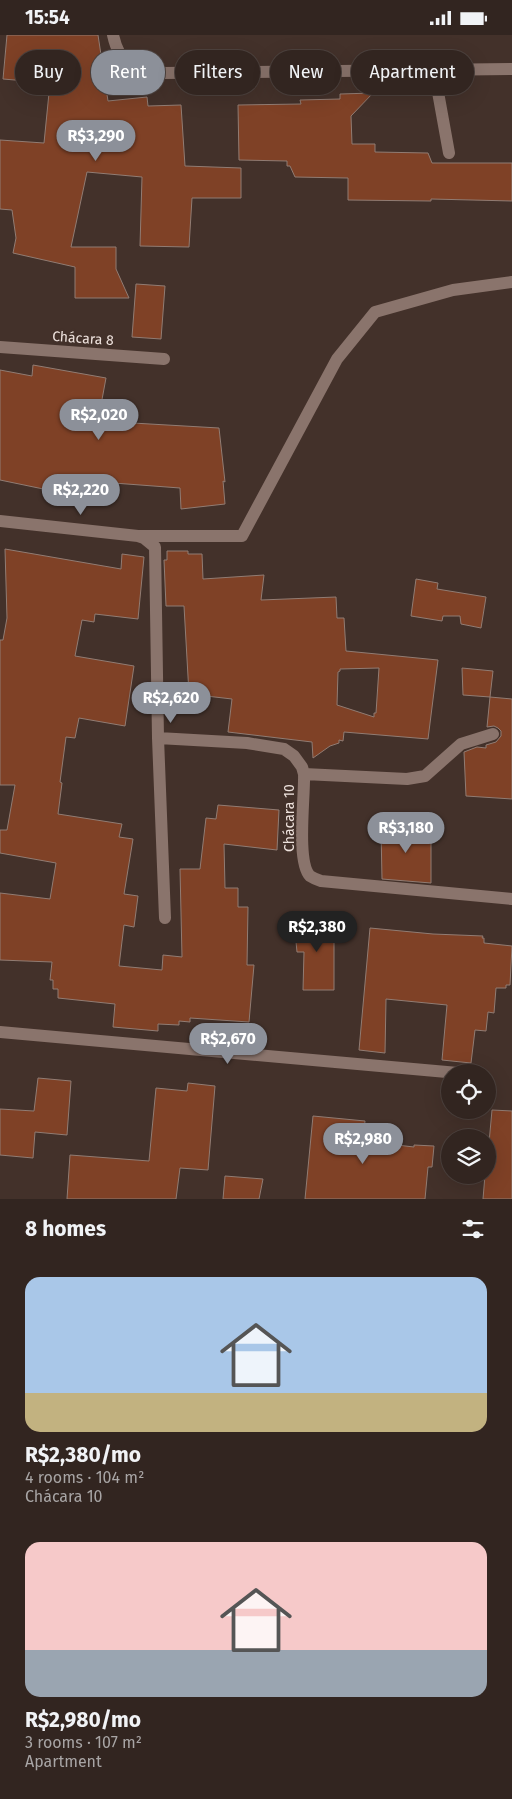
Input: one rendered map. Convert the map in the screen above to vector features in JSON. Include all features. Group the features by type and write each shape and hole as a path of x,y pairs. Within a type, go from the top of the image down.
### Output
{"street":[{"path":"112,35 116,49 124,61 135,68 163,73 351,71"},
{"path":"474,69 512,69"},
{"path":"439,95 449,153"},
{"path":"0,521 138,536 242,536 336,359 375,312 453,290 512,282"},
{"name":"Chácara 8","path":"0,347 164,359"},
{"path":"138,536 155,547 158,738 165,918"},
{"path":"304,774 408,779 425,776 461,744 493,734"},
{"name":"Chácara 10","path":"158,738 247,743 284,749 294,756 302,767 304,774 302,849 306,869 310,876 321,881 342,884 512,899"},
{"path":"0,1032 441,1071"}],"building":[{"path":"7,35 98,35 100,50 91,50 91,95 107,95 108,101 147,97 148,106 181,105 185,166 241,168 241,198 192,198 189,247 140,246 142,177 87,172 71,247 116,247 116,269 129,298 75,298 75,267 13,253 16,238 12,210 0,209 0,140 44,143 49,95 81,95 81,50 15,50 15,80 3,79"},
{"path":"341,94 371,95 351,116 352,144 375,144 375,152 428,153 432,163 512,163 512,201 431,199 431,201 348,200 348,178 295,177 290,166 287,166 287,161 239,160 238,105 301,104 300,100 340,99"},
{"path":"136,284 165,286 161,339 132,337"},
{"path":"33,365 106,378 98,421 219,428 225,482 223,481 225,504 181,509 180,488 87,481 87,483 56,478 53,491 0,480 0,370 32,376"},
{"path":"5,549 121,569 122,554 144,557 138,619 95,614 94,622 82,620 75,656 134,666 125,726 79,718 75,738 66,737 58,814 122,824 119,837 133,839 124,894 138,896 134,927 124,925 119,966 162,970 163,955 182,957 180,869 200,869 206,818 216,819 218,805 279,810 277,850 224,844 225,888 238,888 238,907 248,907 247,965 254,965 249,1022 190,1018 190,1022 179,1021 179,1025 158,1024 158,1031 113,1027 115,1004 58,998 58,989 53,989 53,980 50,980 52,962 0,960 0,893 50,899 56,863 0,853 0,830 7,830 15,785 0,785 0,640 3,640 7,618"},
{"path":"167,551 188,551 188,554 202,554 203,579 264,575 261,600 336,597 337,618 344,618 346,651 438,660 428,739 344,732 343,741 339,740 339,743 330,746 313,758 312,742 228,732 232,699 189,694 184,606 166,606 164,560 167,560","holes":["379,668 376,713 374,713 374,717 337,705 338,672 340,669"]},
{"path":"416,579 438,583 437,589 486,597 481,628 461,624 460,616 443,616 442,621 411,616"},
{"path":"462,668 493,671 490,697 463,695"},
{"path":"490,697 512,699 512,799 466,796 464,752 477,747 486,748 486,745 496,742 501,736 501,731 498,728 494,726 487,727"},
{"path":"383,823 409,823 410,830 422,830 422,834 431,834 431,883 382,879 381,830 383,829"},
{"path":"294,921 334,921 334,990 303,990 304,952 297,952"},
{"path":"370,928 433,934 483,936 484,943 512,946 510,985 506,985 506,988 496,988 494,1013 488,1012 486,1031 475,1030 471,1063 442,1060 447,1005 386,999 385,1053 359,1050"},
{"path":"38,1078 71,1081 67,1135 35,1132 33,1158 0,1155 0,1109 34,1111"},
{"path":"188,1083 215,1086 208,1170 180,1168 176,1199 67,1199 70,1155 149,1161 156,1088 187,1091"},
{"path":"496,1110 512,1111 512,1199 483,1199 484,1184 496,1184 496,1129 490,1129 491,1119 496,1119"},
{"path":"313,1116 365,1121 363,1141 414,1147 414,1145 434,1146 432,1167 428,1167 425,1199 305,1199"},
{"path":"225,1176 263,1179 259,1199 223,1199"}]}
